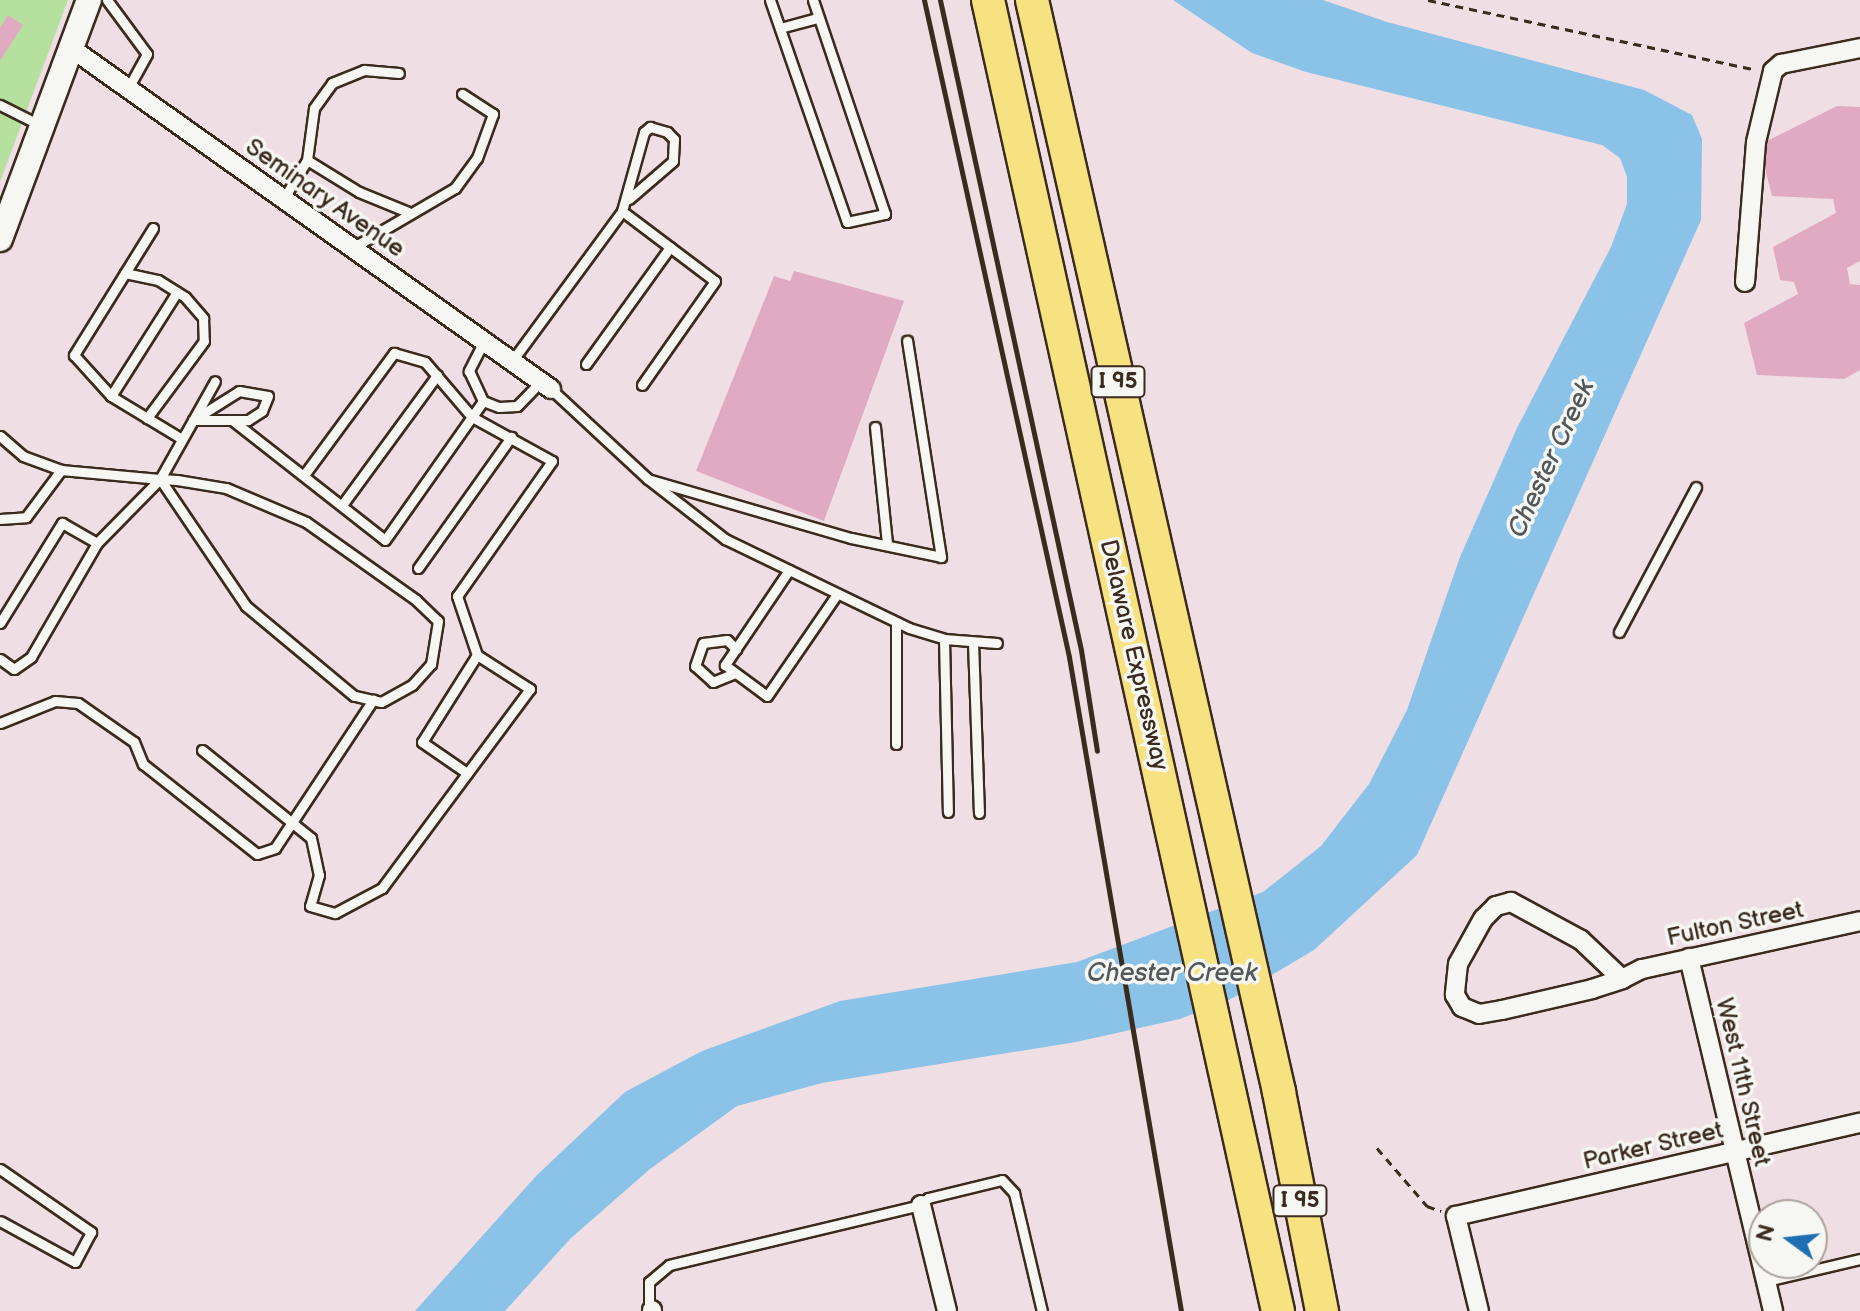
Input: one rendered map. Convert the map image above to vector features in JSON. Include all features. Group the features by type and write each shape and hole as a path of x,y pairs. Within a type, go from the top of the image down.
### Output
{"highway":[{"name":"Delaware Expressway","path":"988,0 1278,1311"},
{"name":"Delaware Expressway","path":"1032,0 1279,1092 1322,1311"}],"main road":[{"path":"0,239 89,0"}],"street":[{"name":"Seminary Avenue","path":"71,48 546,385"},
{"path":"1745,282 1756,142 1773,71 1781,64 1860,48"},
{"name":"Fulton Street","path":"1622,979 1581,940 1511,902 1496,906 1483,919 1458,964 1455,995 1462,1007 1479,1014 1622,979 1689,958 1860,921"},
{"name":"West 11th Street","path":"1689,958 1773,1311"},
{"name":"Parker Street","path":"1456,1216 1860,1123"},
{"path":"921,1205 947,1311"},
{"path":"1456,1216 1479,1311"}],"lane":[{"path":"107,0 147,54 128,88"},
{"path":"770,0 847,222 885,214 813,0"},
{"path":"780,28 818,18"},
{"path":"284,198 307,160 314,108 332,83 364,70 399,73"},
{"path":"354,247 408,212 455,188 477,158 493,114 462,94"},
{"path":"0,106 41,126"},
{"path":"512,361 629,199 644,132 650,127 667,132 674,139 673,161 665,174 629,199"},
{"path":"307,160 359,192 408,212"},
{"path":"622,211 715,281 642,385"},
{"path":"153,228 74,355 111,396 182,439"},
{"path":"586,364 670,247"},
{"path":"125,273 158,280 177,292 203,318 204,341 147,418"},
{"path":"111,396 177,292"},
{"path":"483,401 469,371 484,341"},
{"path":"648,479 941,557 907,341"},
{"path":"202,750 311,838 318,857 310,906 335,913 382,888 530,689 477,655 457,596 552,461 472,417 425,362 394,353 304,475"},
{"path":"342,505 437,375"},
{"path":"0,659 14,669 31,657 97,543 160,479 215,381"},
{"path":"483,401 517,406 546,385 648,479 725,539 896,622 944,639 997,643"},
{"path":"239,391 268,396 262,411 248,420 193,420 239,391"},
{"path":"232,420 385,540 483,401"},
{"path":"875,427 887,544"},
{"path":"0,436 23,456 61,470 160,479 226,488 292,515 368,564 438,621 431,664 412,685 381,702 354,696 246,606 160,479"},
{"path":"418,568 511,437"},
{"path":"0,519 26,517 61,470"},
{"path":"1619,632 1696,487"},
{"path":"0,623 62,523 97,543"},
{"path":"789,570 725,665 767,696 837,594"},
{"path":"896,622 896,744"},
{"path":"944,639 948,812"},
{"path":"735,673 713,682 695,666 703,643 727,640 736,649"},
{"path":"973,642 979,813"},
{"path":"467,773 422,742 477,655"},
{"path":"0,723 55,701 78,703 134,742 143,764 257,854 275,848 373,700"},
{"path":"0,1169 91,1232 75,1262 0,1221"},
{"path":"651,1311 649,1282 669,1265 921,1205 928,1198 1007,1182 1042,1311"},
{"path":"1766,1281 1860,1259"}],"path":[{"path":"1428,0 1773,71"},
{"path":"1377,1148 1427,1206 1456,1216"}],"green space":[{"path":"0,0 68,0 0,182"}],"water":[{"name":"Chester Creek","path":"1173,0 1323,0 1387,22 1644,90 1692,115 1702,139 1701,220 1417,855 1314,950 1229,1000 1180,1019 1076,1042 822,1083 737,1106 650,1169 570,1239 505,1311 415,1311 537,1175 625,1092 702,1051 840,1001 1077,962 1263,892 1321,846 1369,784 1407,710 1460,557 1517,428 1611,247 1627,204 1627,177 1620,158 1602,145 1306,72 1252,53"}],"building":[{"path":"8,15 23,25 0,61 0,28"},
{"path":"1837,106 1860,107 1860,261 1847,268 1850,284 1860,285 1860,370 1844,379 1757,375 1744,323 1798,294 1794,282 1780,280 1773,247 1836,213 1833,199 1772,196 1759,145"},
{"path":"794,271 904,301 824,521 696,471 774,276 790,281"}],"railway":[{"path":"924,0 1069,657 1181,1311"},
{"path":"940,0 1081,650 1097,751"}]}
